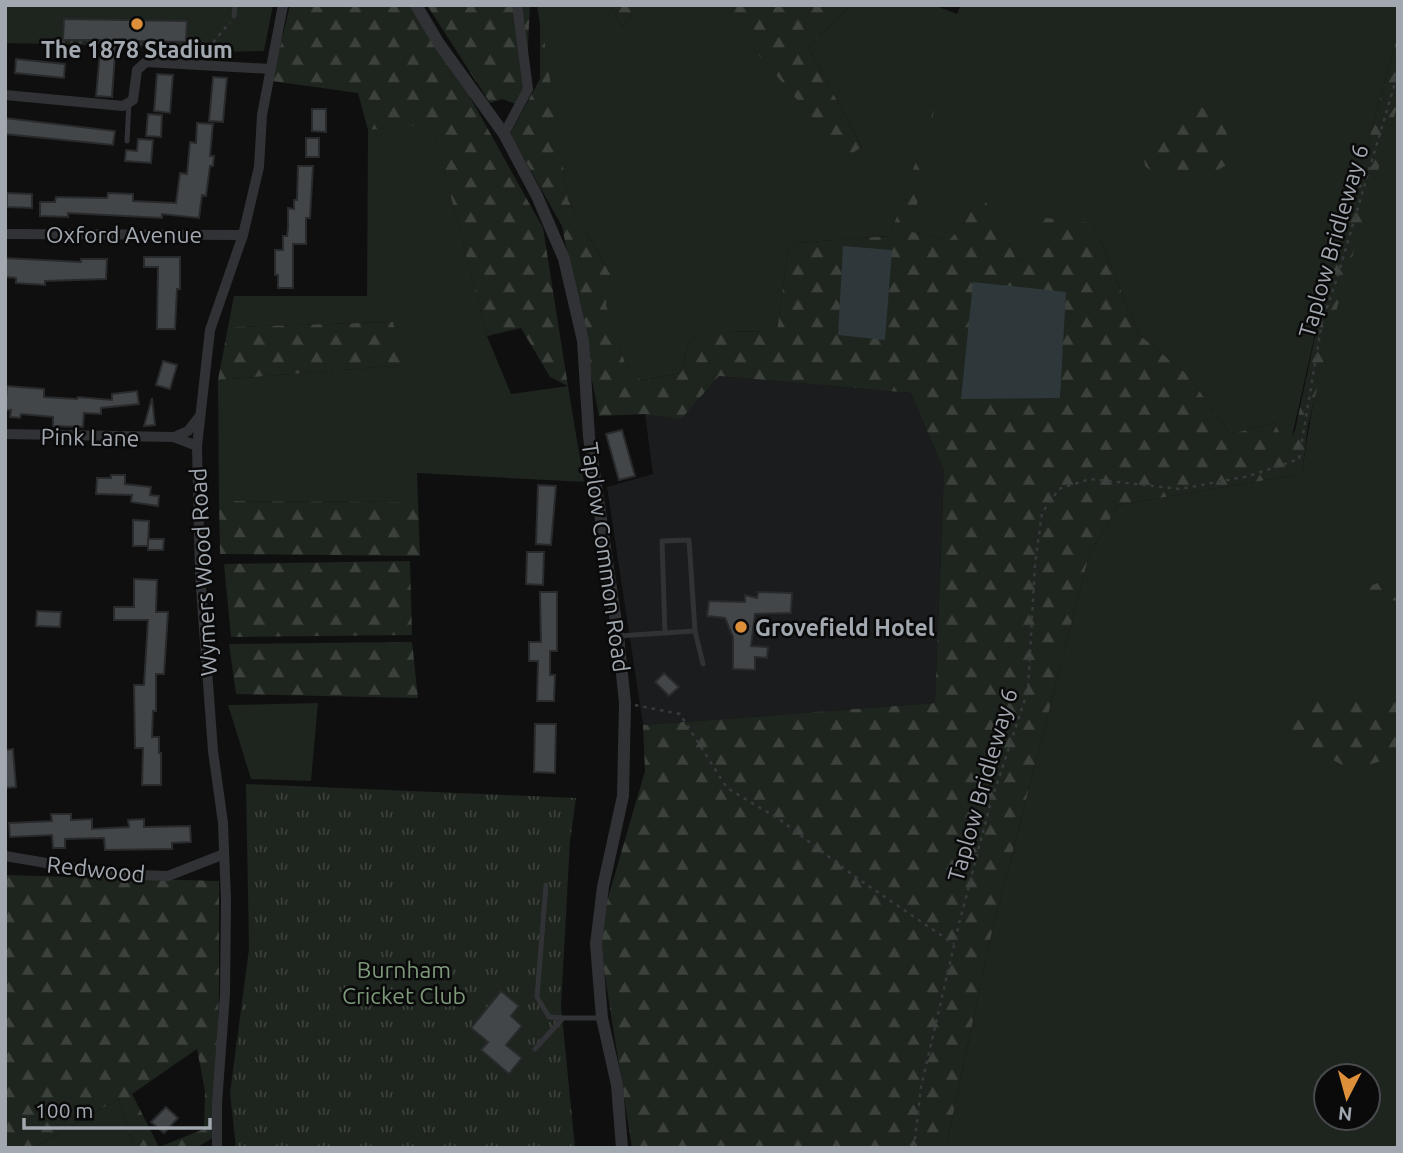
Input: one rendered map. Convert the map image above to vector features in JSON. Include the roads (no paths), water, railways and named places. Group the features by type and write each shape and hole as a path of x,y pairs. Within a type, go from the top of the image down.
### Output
{"street":[{"name":"Wymers Wood Road","path":"217,1148 217,1104 225,994 225,854 212,737 201,588 197,446 210,331 243,235 259,167 262,115 283,5"},
{"name":"Taplow Common Road","path":"416,5 438,42 504,134 537,196 564,259 583,341 589,437 625,703 623,796 603,887 596,944 602,1018 617,1086 622,1148"},
{"path":"504,134 528,89 517,5"},
{"path":"5,95 123,106 133,100 137,70 146,62 270,69"},
{"name":"Oxford Avenue","path":"5,234 243,235"},
{"path":"174,437 188,431 199,417"},
{"name":"Pink Lane","path":"5,434 174,437 197,446"},
{"name":"Redwood","path":"5,856 111,874 168,876 225,854"}],"lane":[{"path":"234,16 235,5"},
{"path":"127,141 130,102"},
{"path":"664,633 663,541 689,540 695,631 703,664"},
{"path":"618,636 695,631"},
{"path":"546,885 537,997 549,1017 602,1018"},
{"path":"535,1049 563,1018"}],"place":[{"name":"The 1878 Stadium","path":"137,24"},
{"name":"Grovefield Hotel","path":"741,627"}],"park label":[{"name":"Burnham Cricket Club","path":"404,982"}]}
